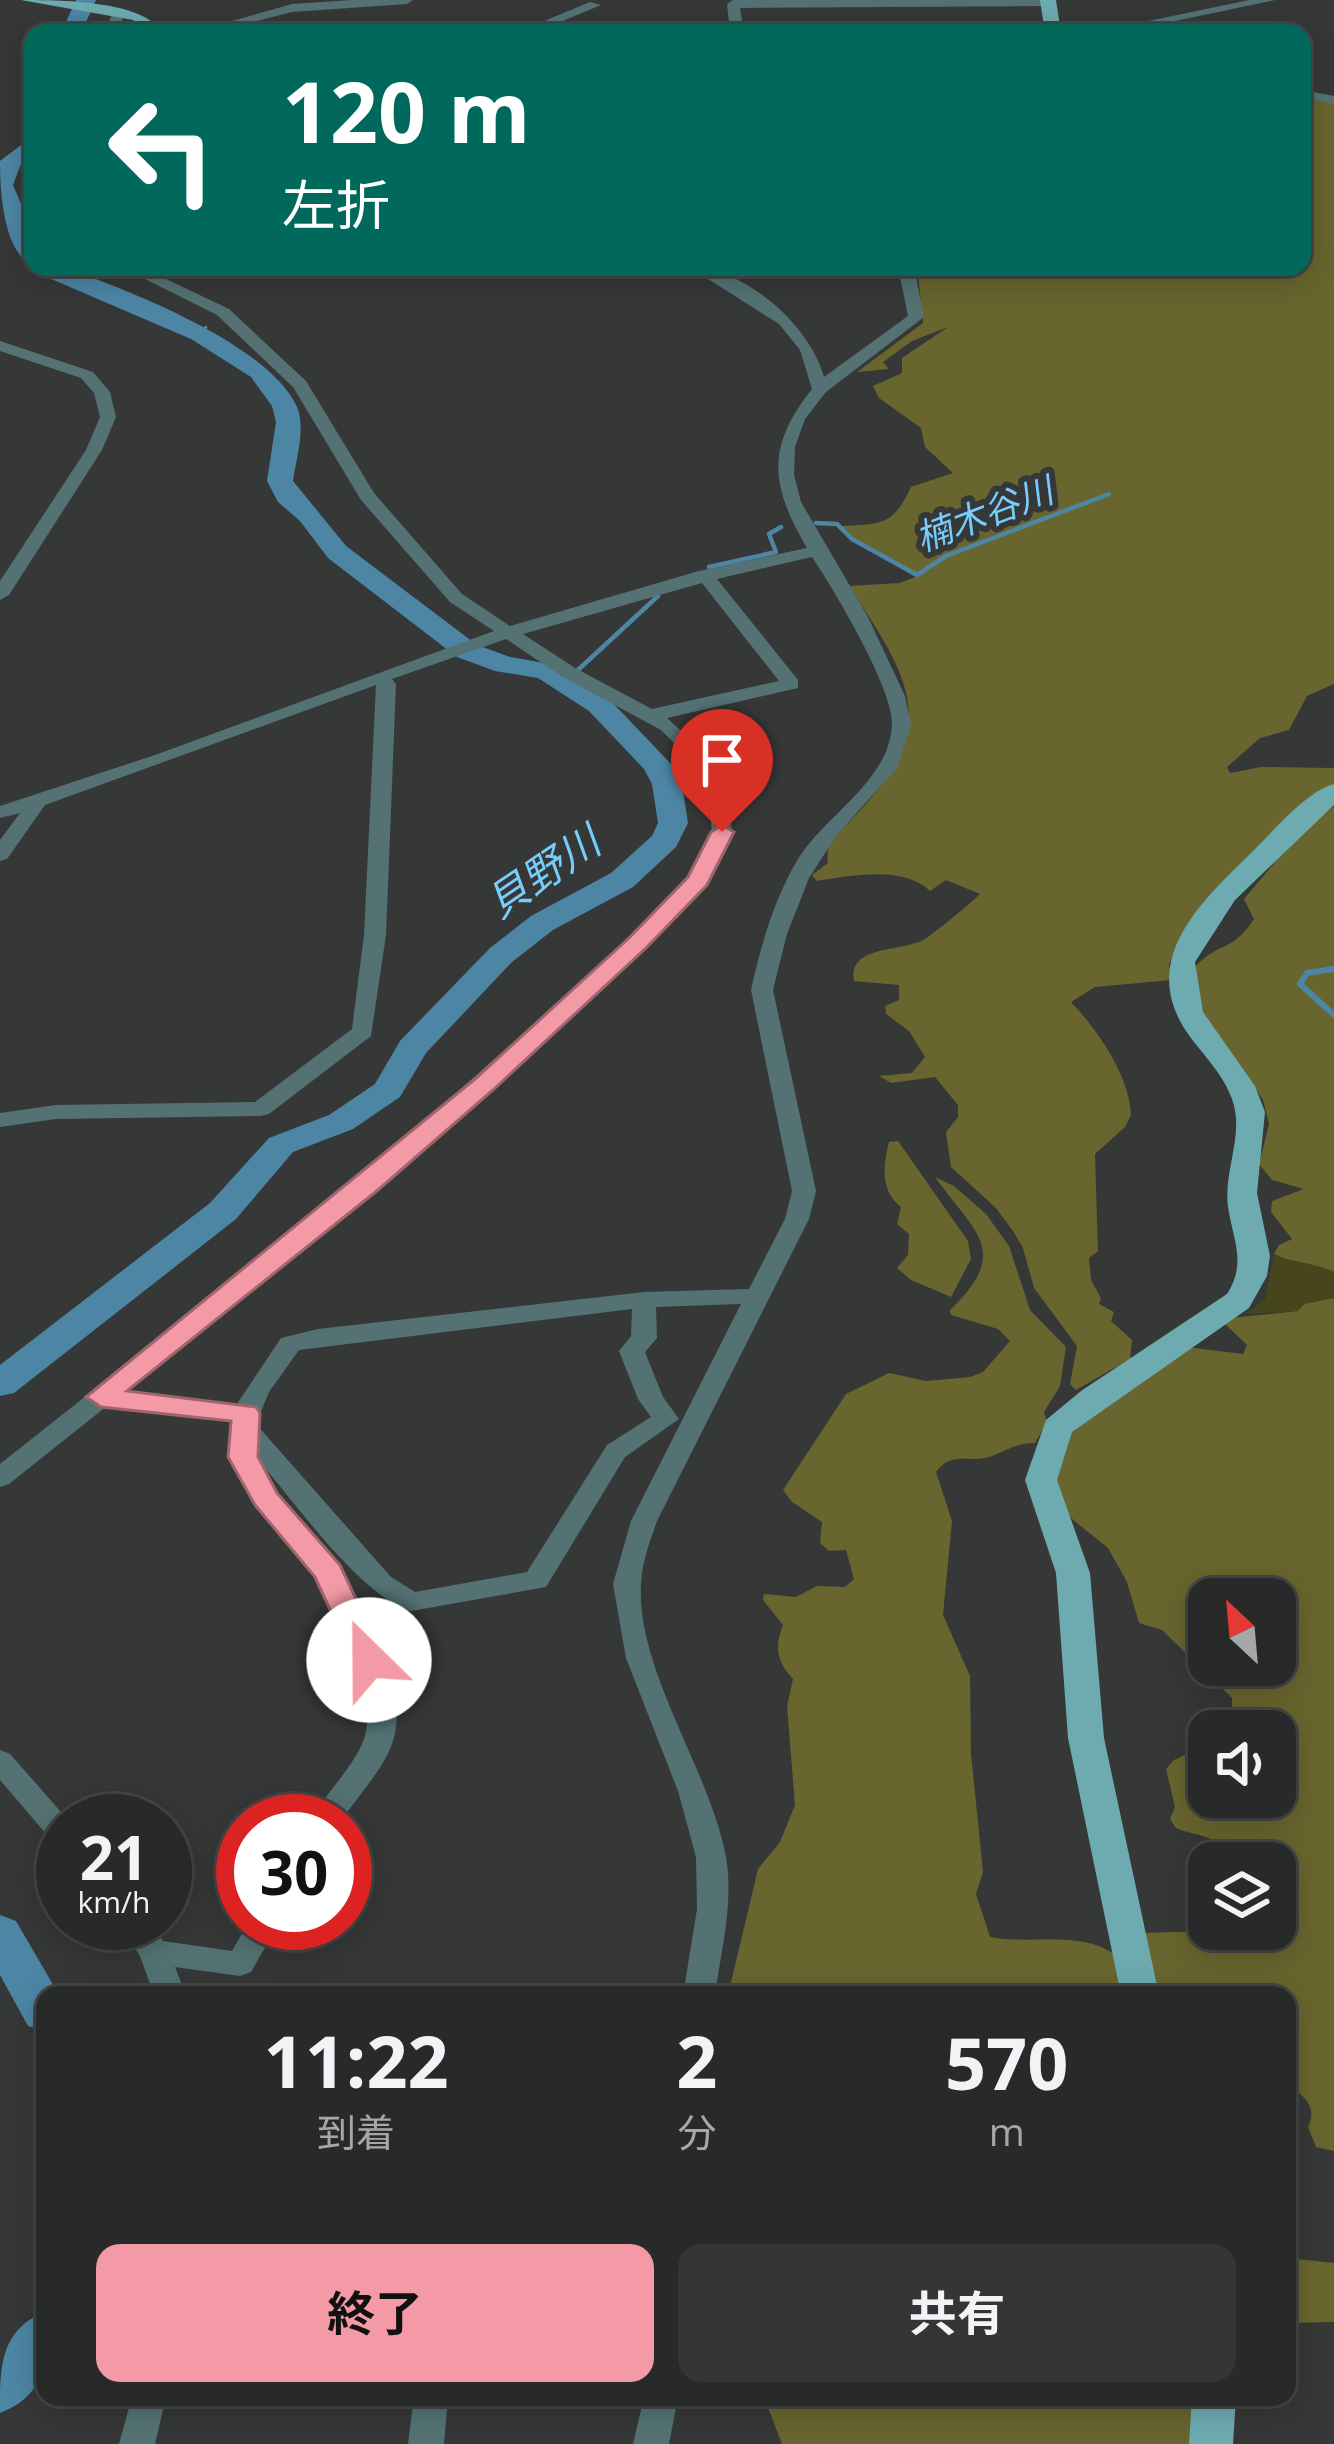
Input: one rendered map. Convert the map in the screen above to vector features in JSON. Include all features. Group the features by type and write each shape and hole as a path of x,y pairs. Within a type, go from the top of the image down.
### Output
{"main road":[{"path":"29,0 116,13 148,24"},
{"path":"1138,1986 1086,1738 1073,1573 1041,1480 1057,1427 1092,1398 1238,1301 1254,1280 1256,1255 1240,1184 1252,1121 1246,1095 1185,1000 1180,964 1200,929 1268,849 1334,792"},
{"path":"1210,2444 1213,2406"}],"street":[{"path":"231,24 292,8 407,0"},
{"path":"1145,24 1269,0"},
{"path":"736,24 733,4 1048,1"},
{"path":"543,24 596,2"},
{"path":"113,24 116,13"},
{"path":"0,1478 435,1127 638,943 699,880 722,832 717,784 705,763 668,725 574,675 462,603 367,496 304,390 224,312 148,276"},
{"path":"711,276 797,334 808,349 820,389"},
{"path":"700,1986 713,1898 712,1860 637,1640 627,1592 644,1521 797,1219 804,1191 762,990 766,967 807,861 884,771 900,741 902,717 897,693 856,612 789,499 785,456 794,430 820,389 916,317 908,276"},
{"path":"0,346 87,375 102,392 108,417 94,450 0,596"},
{"path":"0,812 507,633 705,575 816,551"},
{"path":"648,716 791,684 705,575"},
{"path":"0,1120 56,1112 261,1109 363,1030 375,935 386,684 381,677"},
{"path":"0,855 38,801"},
{"path":"343,1794 378,1743 378,1687 360,1633 329,1573 265,1498 243,1457 244,1419 290,1344 318,1336 644,1300 758,1296"},
{"path":"101,1397 244,1419 381,1584 411,1602 536,1580 616,1450 667,1418 650,1399 634,1364 632,1351 644,1338 644,1300"},
{"path":"0,1761 36,1803"},
{"path":"167,1986 154,1952 240,1964 248,1950"},
{"path":"137,2444 146,2406"},
{"path":"426,2444 430,2406"},
{"path":"651,2444 659,2406"}],"shaded area":[{"path":"1311,99 1334,103 1334,684 1307,696 1289,730 1260,738 1227,767 1230,773 1261,767 1334,768 1334,784 1306,808 1177,949 1169,964 1171,980 1095,987 1071,1002 1118,1069 1131,1115 1125,1127 1095,1154 1098,1251 1089,1258 1099,1304 1114,1312 1111,1321 1132,1340 1130,1359 1076,1390 1070,1384 1077,1346 1034,1288 1023,1248 996,1208 951,1167 946,1132 958,1117 958,1105 935,1077 891,1083 879,1076 912,1073 925,1057 909,1031 886,1014 885,1006 899,1000 899,985 854,981 860,960 919,942 980,894 946,880 930,891 891,875 817,881 812,875 828,863 834,837 877,791 907,734 903,681 849,586 899,583 921,575 856,540 841,526 885,520 911,487 953,473 925,447 921,428 879,398 873,386 902,373 902,358 948,327 912,341 883,362 889,369 857,372 923,323 918,276 1311,276"},
{"path":"1334,806 1334,1272 1274,1254 1279,1245 1292,1239 1271,1212 1272,1201 1304,1189 1272,1180 1259,1164 1269,1124 1263,1100 1201,1010 1195,967 1246,930 1254,919 1244,899 1298,835"},
{"path":"898,1141 968,1241 971,1259 951,1297 911,1280 897,1268 908,1255 909,1234 897,1224 901,1207 886,1186 885,1169 889,1142"},
{"path":"935,1177 954,1186 986,1214 1009,1246 1030,1310 1066,1347 1060,1386 1044,1412 1047,1422 1035,1443 982,1459 954,1460 936,1472 952,1521 943,1615 970,1676 971,1754 983,1872 976,1894 990,1937 1071,1940 1101,1947 1114,1954 1123,1986 730,1986 758,1869 780,1842 795,1805 787,1706 793,1679 779,1654 783,1625 763,1600 764,1594 796,1597 817,1586 845,1587 854,1579 846,1550 829,1551 820,1543 822,1522 783,1490 846,1394 889,1373 926,1381 970,1377 983,1372 1010,1341 998,1329 951,1315 979,1272 983,1257 974,1228"},
{"path":"1274,1254 1334,1272 1334,1298 1304,1304 1299,1311 1246,1314 1265,1299"},
{"path":"1334,1298 1334,2151 1316,2147 1308,2127 1310,2108 1296,2091 1296,1986 1153,1986 1144,1933 1188,1932 1188,1950 1296,1950 1296,1842 1217,1842 1176,1828 1170,1819 1175,1807 1166,1769 1188,1753 1188,1818 1296,1818 1296,1710 1232,1710 1232,1698 1220,1686 1296,1686 1296,1578 1188,1578 1188,1655 1162,1630 1139,1623 1127,1582 1108,1548 1066,1514 1054,1480 1064,1435 1186,1347 1243,1354 1247,1345 1224,1323 1230,1318 1298,1311 1304,1304"},
{"path":"1296,2259 1334,2263 1334,2322 1296,2323"},
{"path":"767,2406 1199,2406 1196,2444 782,2444"}],"waterway":[{"name":"貝野川","path":"75,24 86,0"},
{"name":"貝野川","path":"24,150 11,161 2,185 24,237"},
{"name":"貝野川","path":"0,1384 223,1211 281,1145 341,1122 388,1090 412,1048 501,955 542,923 622,880 665,840 673,823 667,784 657,765 599,705 546,671 505,665 467,651 337,552 309,515 287,496 280,481 288,422 284,406 260,372 199,334 64,276"},
{"path":"199,334 206,327"},
{"name":"楠木谷川","path":"816,523 837,524 852,539 917,575 946,556 1109,494"},
{"name":"楠木谷川","path":"709,567 776,552 769,534 781,527"},
{"name":"楠木谷川","path":"565,682 658,596"},
{"path":"1334,969 1307,973 1300,984 1334,1015"},
{"name":"貝野川","path":"0,1933 36,1997"},
{"name":"貝野川","path":"0,2390 36,2345"}],"route":[{"path":"369,1660 329,1573 265,1498 243,1457 246,1413 101,1397 368,1184 484,1084 638,943 699,880 716,854 722,832"}]}
